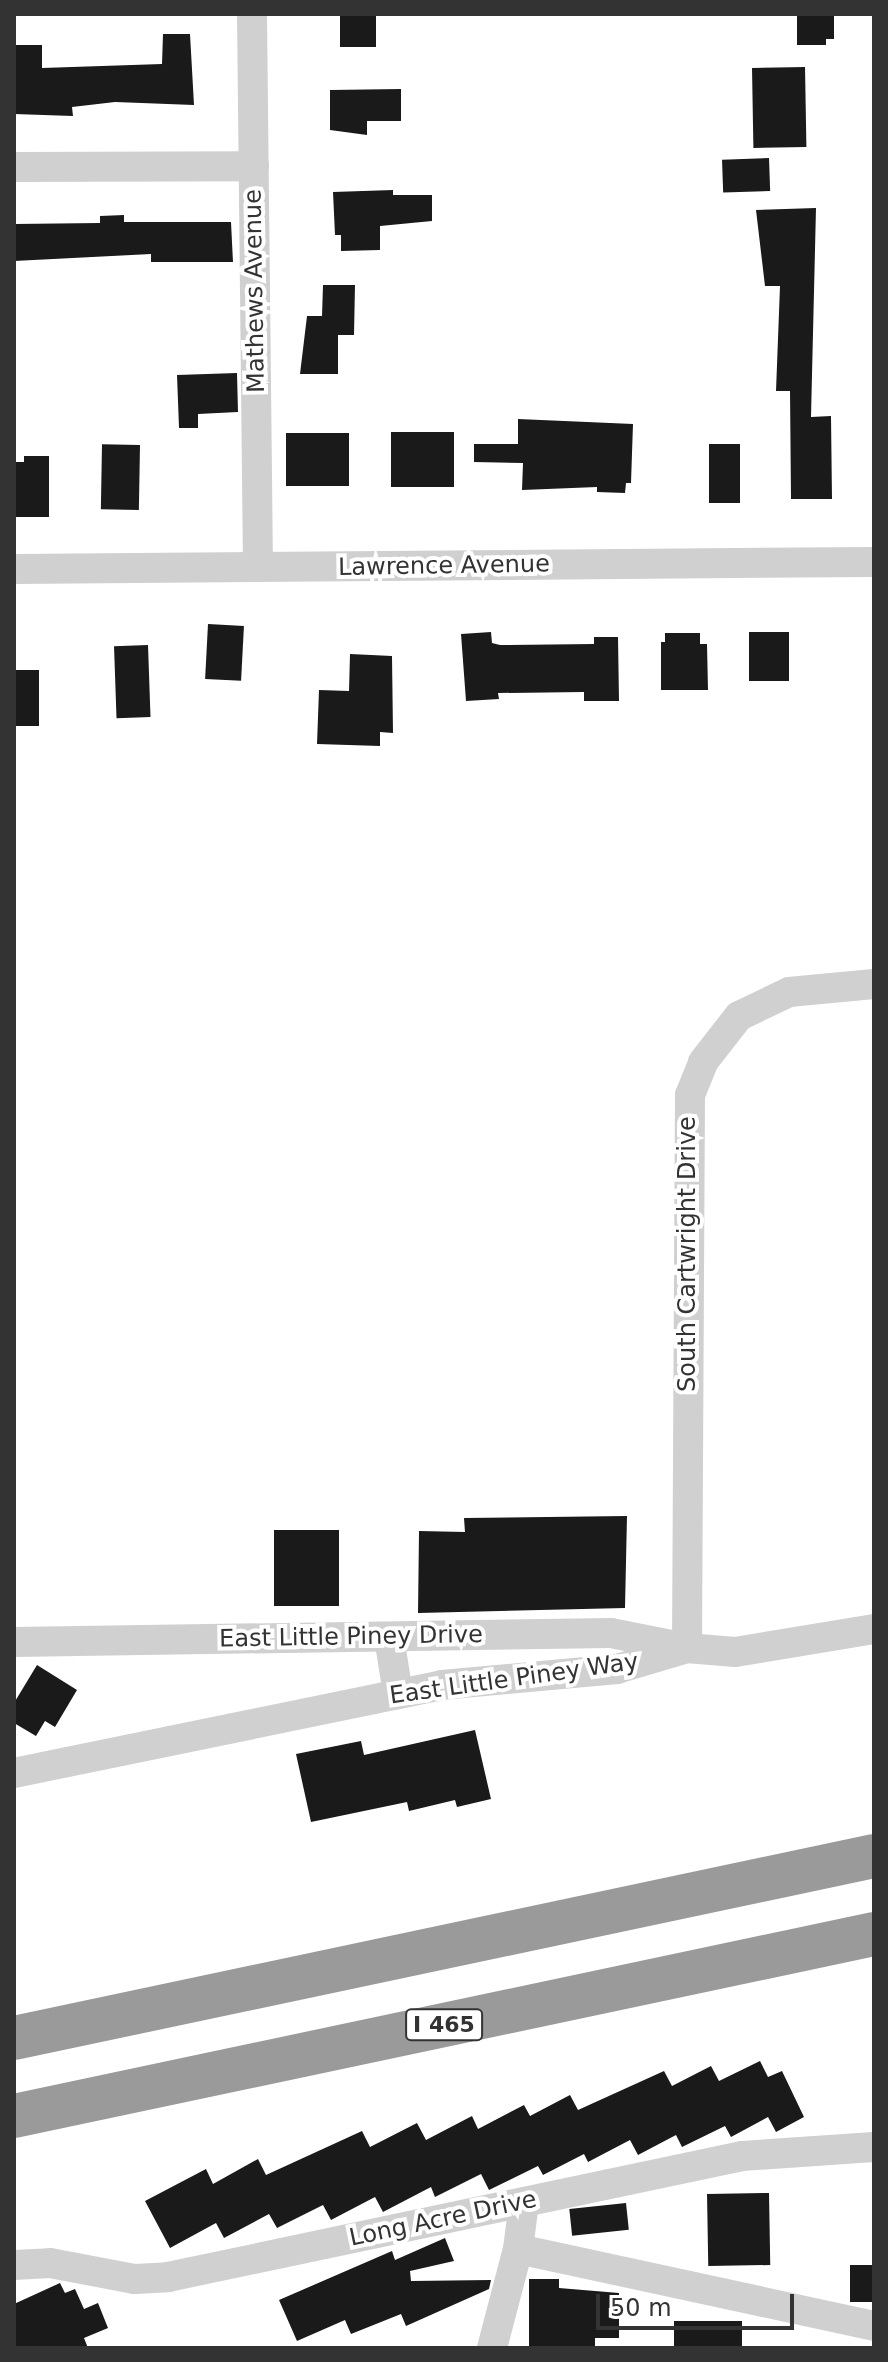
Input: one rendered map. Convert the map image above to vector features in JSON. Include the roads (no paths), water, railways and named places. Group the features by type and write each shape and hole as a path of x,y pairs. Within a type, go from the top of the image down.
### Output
{"highway":[{"path":"14,2038 874,1856"},
{"name":"I 465","path":"14,2116 874,1934"}],"street":[{"name":"Mathews Avenue","path":"252,14 258,567"},
{"path":"14,167 254,166"},
{"name":"Lawrence Avenue","path":"14,569 874,562"},
{"name":"South Cartwright Drive","path":"687,1648 690,1095 703,1062 739,1016 789,992 874,984"},
{"name":"East Little Piney Way","path":"14,1773 479,1680 617,1669 687,1648 735,1652 874,1629"},
{"name":"East Little Piney Drive","path":"14,1642 611,1633 687,1648"},
{"path":"389,1637 398,1694"},
{"name":"Long Acre Drive","path":"14,2265 74,2265 154,2279 742,2156 874,2147"},
{"path":"492,2348 518,2249 524,2202"},
{"path":"518,2249 874,2326"}]}
